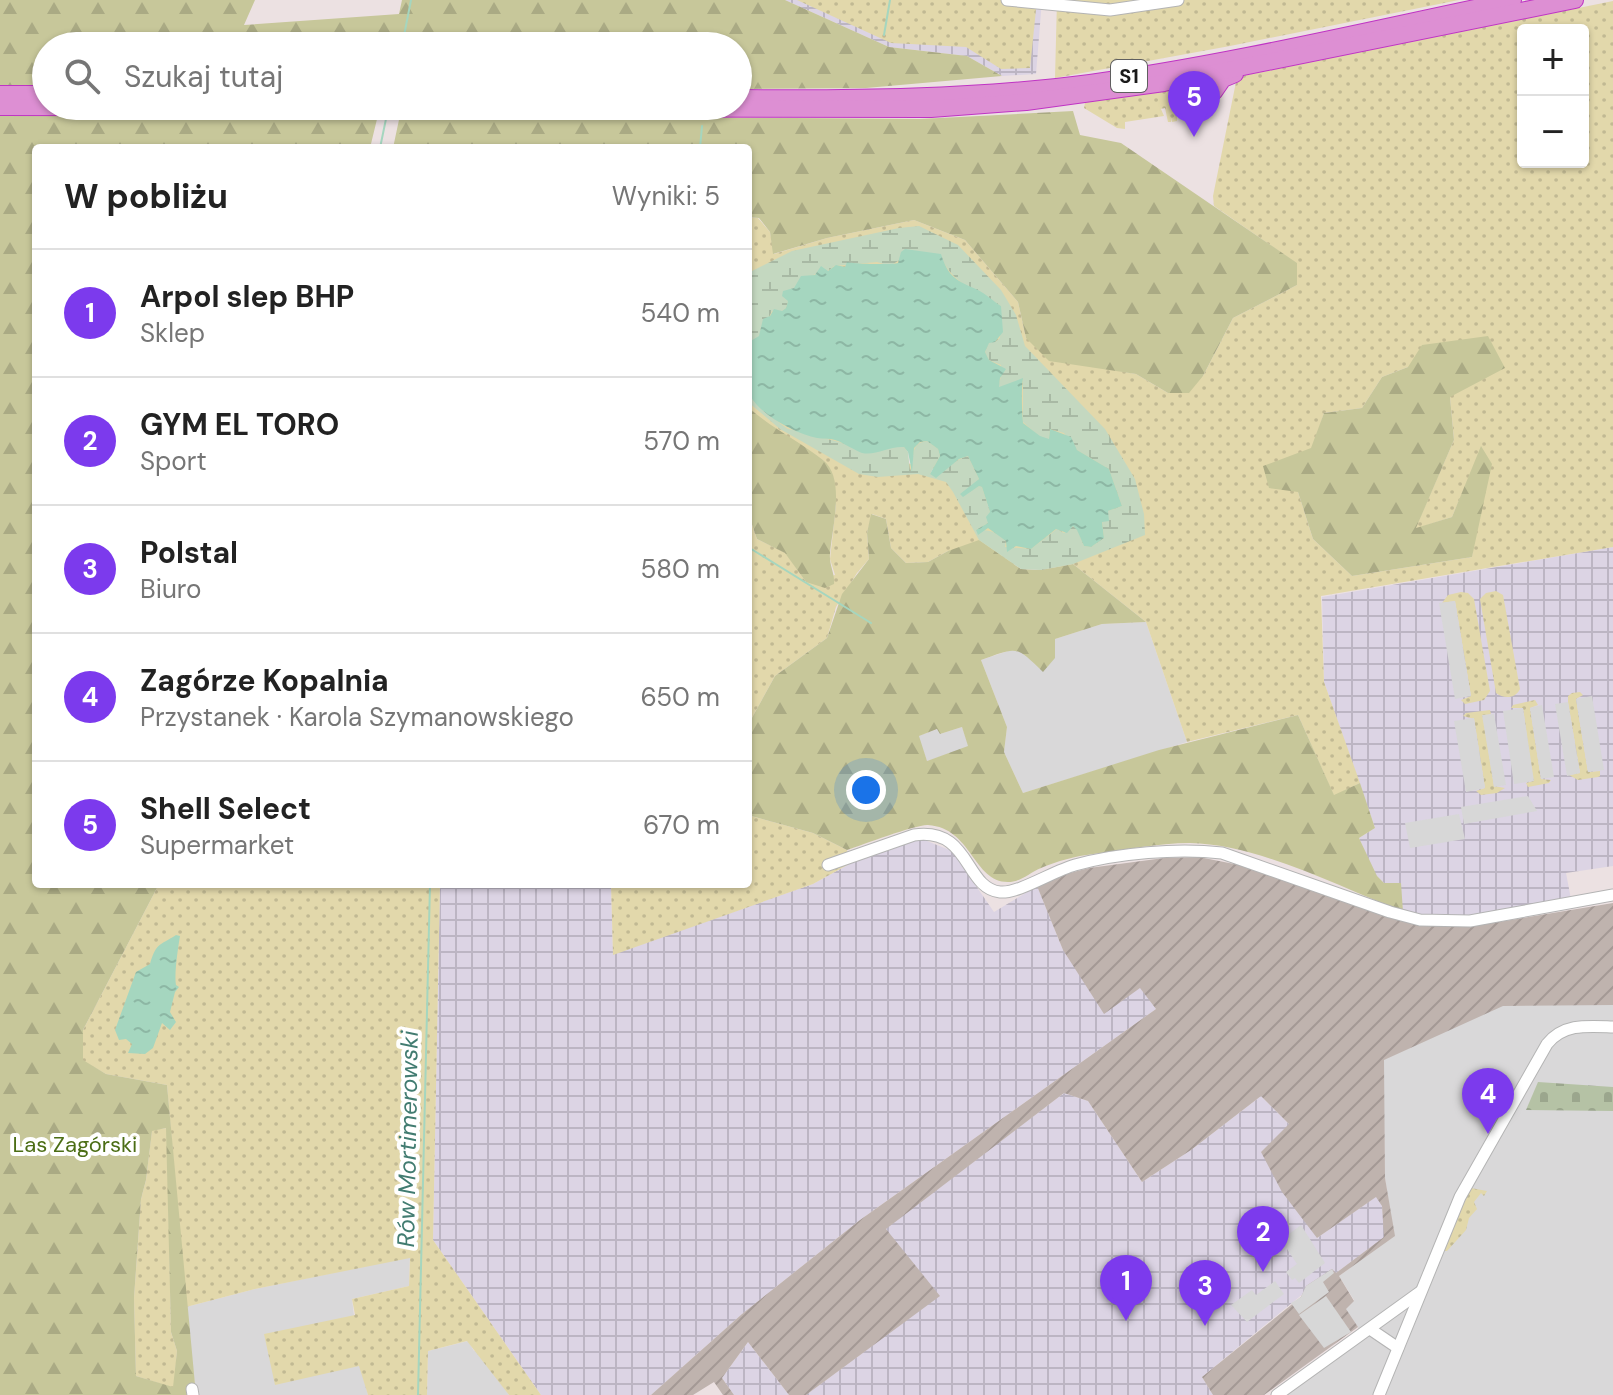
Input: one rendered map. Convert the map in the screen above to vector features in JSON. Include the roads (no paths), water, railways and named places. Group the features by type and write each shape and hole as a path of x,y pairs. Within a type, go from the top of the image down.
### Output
{"highway":[{"name":"S1","path":"752,98 927,97 1090,82 1249,54 1513,0"},
{"name":"S1","path":"752,109 931,109 1096,94 1255,66 1575,0"},
{"path":"1214,92 1223,79 1255,66"},
{"path":"0,94 32,94"},
{"path":"1026,102 1058,104 1073,109"},
{"name":"S1","path":"0,107 32,107"}],"street":[{"path":"1007,0 1110,10 1178,0"},
{"path":"828,865 928,833 947,839 986,885 996,892 1019,889 1044,876 1089,862 1196,850 1222,853 1420,920 1470,921 1613,895"},
{"path":"1379,1395 1460,1197 1550,1040 1572,1028 1613,1027"},
{"path":"1277,1395 1423,1290"},
{"path":"1370,1329 1398,1348"}],"water":[{"path":"905,249 941,254 954,277 1001,306 1003,332 995,342 989,343 985,352 989,360 1006,369 999,387 1023,378 1023,423 1049,439 1050,429 1071,437 1077,450 1109,469 1122,506 1108,511 1109,521 1102,522 1104,538 1091,547 1084,546 1073,526 1067,533 1056,529 1031,549 1016,546 1007,552 1006,541 988,528 978,535 976,530 988,523 986,517 990,512 982,487 963,497 960,494 979,479 968,456 959,459 936,478 930,474 940,456 938,449 927,441 920,442 914,448 912,472 904,447 862,453 835,440 808,436 768,414 752,399 752,340 759,336 763,319 770,316 774,309 782,311 786,308 788,301 782,296 783,291 794,288 801,276 815,275 821,266 828,271 836,265 845,267 847,262 898,263"},
{"path":"176,935 180,936 176,974 176,985 179,987 170,1012 176,1022 170,1030 162,1023 153,1048 145,1054 128,1053 132,1044 126,1039 119,1040 115,1030 136,972 150,964 159,946"}],"waterway":[{"name":"Rów Mortimerowski","path":"405,32 411,0"},
{"path":"884,35 890,0"},
{"name":"Rów Mortimerowski","path":"381,144 386,120"},
{"path":"700,144 702,126"},
{"path":"752,549 871,623"},
{"name":"Rów Mortimerowski","path":"418,1395 430,888"}],"place":[{"name":"Shell Select","path":"1194,137"},
{"name":"Zagórze Kopalnia","path":"1488,1134"},
{"name":"GYM EL TORO","path":"1263,1272"},
{"name":"Arpol slep BHP","path":"1126,1321"},
{"name":"Polstal","path":"1205,1326"}],"park label":[{"name":"Las Zagórski","path":"75,1144"}]}
